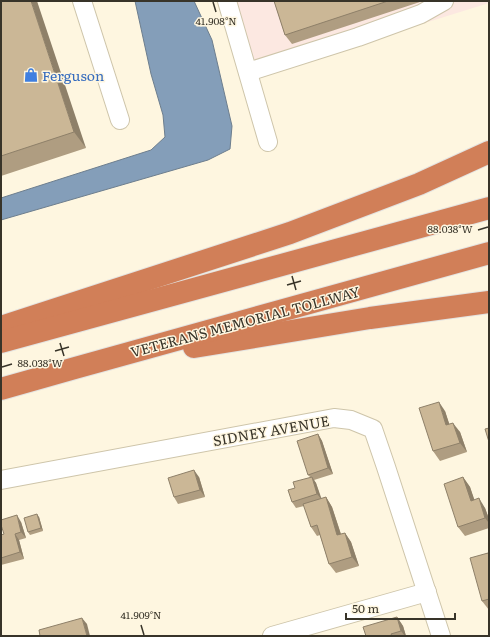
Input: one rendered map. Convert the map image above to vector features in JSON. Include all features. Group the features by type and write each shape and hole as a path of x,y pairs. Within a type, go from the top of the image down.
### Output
{"highway":[{"path":"1,327 290,233 419,184 489,152"},
{"path":"1,342 489,208"},
{"name":"VETERANS MEMORIAL TOLLWAY","path":"1,389 489,253"},
{"path":"75,368 370,318 489,302"}],"street":[{"path":"82,1 120,120"},
{"path":"227,1 268,142"},
{"path":"248,72 358,37 421,14 444,1"},
{"name":"SIDNEY AVENUE","path":"1,480 334,418 351,420 373,430 441,636"},
{"path":"272,636 427,592"}],"shaded area":[{"path":"235,1 489,1 489,3 258,75"}],"water":[{"path":"135,1 194,1 212,40 232,126 230,149 208,160 1,220 1,198 151,150 165,137 163,115 151,74"}],"building":[{"name":"Ferguson","path":"1,1 31,1 74,132 1,156"},
{"path":"274,1 388,1 285,35"},
{"path":"439,402 446,425 453,423 460,443 433,451 419,408"},
{"path":"489,428 489,442 485,429"},
{"path":"318,434 328,468 308,475 297,441"},
{"path":"194,470 200,490 174,497 168,478"},
{"path":"312,477 317,494 292,502 288,490 295,488 293,482"},
{"path":"463,477 471,501 479,498 485,518 458,527 444,484"},
{"path":"326,497 337,535 345,533 352,557 329,564 317,525 311,527 303,504"},
{"path":"37,514 41,528 28,532 24,518"},
{"path":"17,515 21,532 15,534 20,552 1,558 1,535 4,534 1,520"},
{"path":"488,553 489,599 482,601 470,558"},
{"path":"397,617 401,631 391,634 392,636 366,636 363,627"},
{"path":"82,618 87,636 40,636 39,630"}],"place":[{"name":"Ferguson","path":"31,75"}]}
